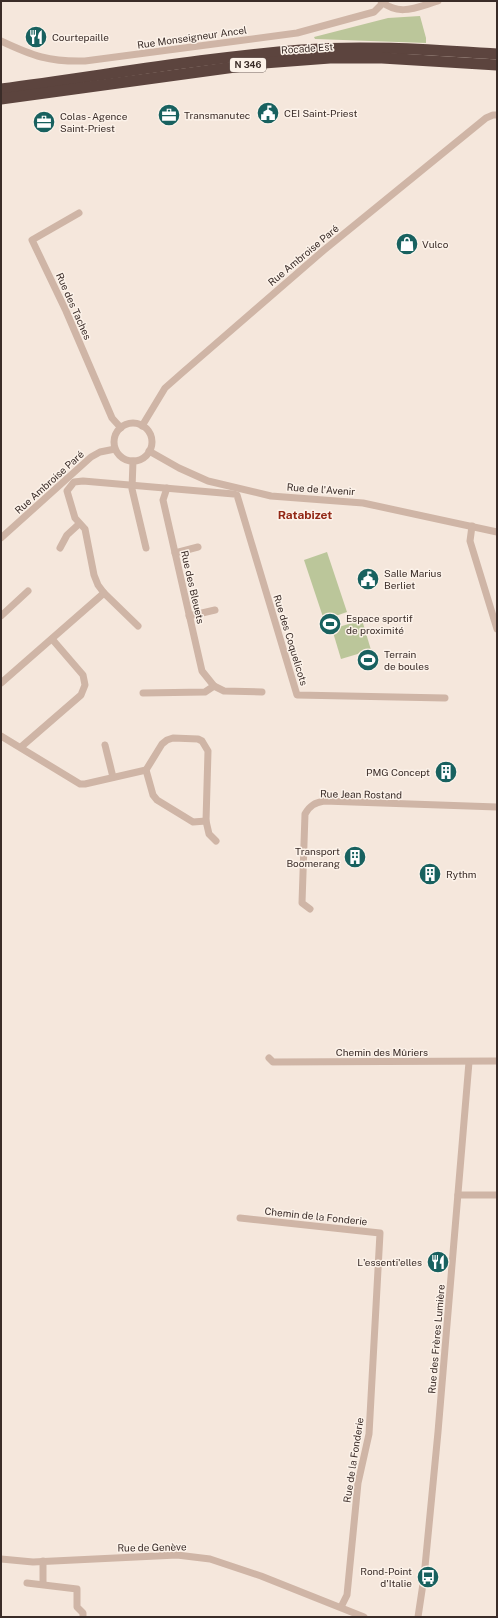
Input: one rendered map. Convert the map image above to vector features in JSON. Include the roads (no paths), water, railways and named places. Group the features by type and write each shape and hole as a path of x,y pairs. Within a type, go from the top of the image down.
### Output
{"highway":[{"name":"Rocade Est","path":"1,88 258,54 302,50 392,48 497,54"},
{"name":"Rocade Est","path":"1,99 264,63 330,58 382,58 497,64"}],"street":[{"path":"382,2 393,9 401,10 413,9 438,1"},
{"name":"Rue Monseigneur Ancel","path":"1,41 24,52 44,58 66,62 85,61 297,33 374,12 382,2"},
{"name":"Rue Ambroise Paré","path":"142,426 165,388 182,373 324,250 486,118 495,115"},
{"name":"Rue des Taches","path":"79,213 32,240 66,311 112,418 121,428"},
{"path":"129,424 142,426 148,430 152,438 149,451 143,458 133,461 124,459 115,449 113,439 115,434 121,428 129,424"},
{"name":"Rue Ambroise Paré","path":"1,538 91,457 100,452 115,449"},
{"name":"Rue de l'Avenir","path":"149,451 179,468 208,481 271,496 363,503 497,532"},
{"path":"133,461 132,485 146,548"},
{"path":"138,626 104,593 98,585 94,575 85,529 75,518 67,491 74,482 83,481 167,488"},
{"name":"Rue des Coquelicots","path":"167,488 237,495 297,695 445,698"},
{"name":"Rue des Bleuets","path":"167,488 163,500 202,671 214,686"},
{"path":"60,548 67,535 80,524"},
{"path":"472,526 470,541 497,629"},
{"path":"175,553 198,547"},
{"path":"2,612 28,592"},
{"path":"1,683 104,593"},
{"path":"190,616 215,610"},
{"path":"21,748 81,695 85,685 83,675 52,639"},
{"path":"144,693 205,692 214,686 224,691 262,692"},
{"path":"1,736 80,784 86,784 146,770 162,744 167,740 173,738 198,739 202,741 208,751 206,821 209,834 216,841"},
{"path":"105,745 114,777"},
{"path":"146,770 153,795 157,800 193,822 206,821"},
{"name":"Rue Jean Rostand","path":"310,909 302,903 305,814 308,808 314,803 324,801 497,808"},
{"name":"Chemin des Mûriers","path":"269,1058 273,1062 497,1061"},
{"name":"Rue des Frères Lumière","path":"418,1617 424,1577 437,1439 469,1062"},
{"path":"458,1195 497,1195"},
{"name":"Chemin de la Fonderie","path":"240,1218 380,1234 380,1243"},
{"name":"Rue de la Fonderie","path":"341,1607 347,1595 358,1483 368,1434 380,1243"},
{"name":"Rue de Genève","path":"1,1559 43,1561 139,1556 189,1556 216,1561 341,1607 364,1617"},
{"path":"43,1561 44,1584"},
{"path":"27,1583 77,1589 77,1608 84,1613 83,1617"}],"place":[{"name":"Courtepaille","path":"36,37"},
{"name":"CEI Saint-Priest","path":"268,113"},
{"name":"Transmanutec","path":"169,115"},
{"name":"Colas - Agence Saint-Priest","path":"44,122"},
{"name":"Vulco","path":"407,244"},
{"name":"Salle Marius Berliet","path":"368,579"},
{"name":"Espace sportif de proximité","path":"330,624"},
{"name":"Terrain de boules","path":"368,660"},
{"name":"PMG Concept","path":"446,772"},
{"name":"Transport Boomerang","path":"355,857"},
{"name":"Rythm","path":"430,874"},
{"name":"L'essenti'elles","path":"438,1262"},
{"name":"Rond-Point d'Italie","path":"428,1577"}],"district":[{"name":"Ratabizet","path":"305,515"}]}
